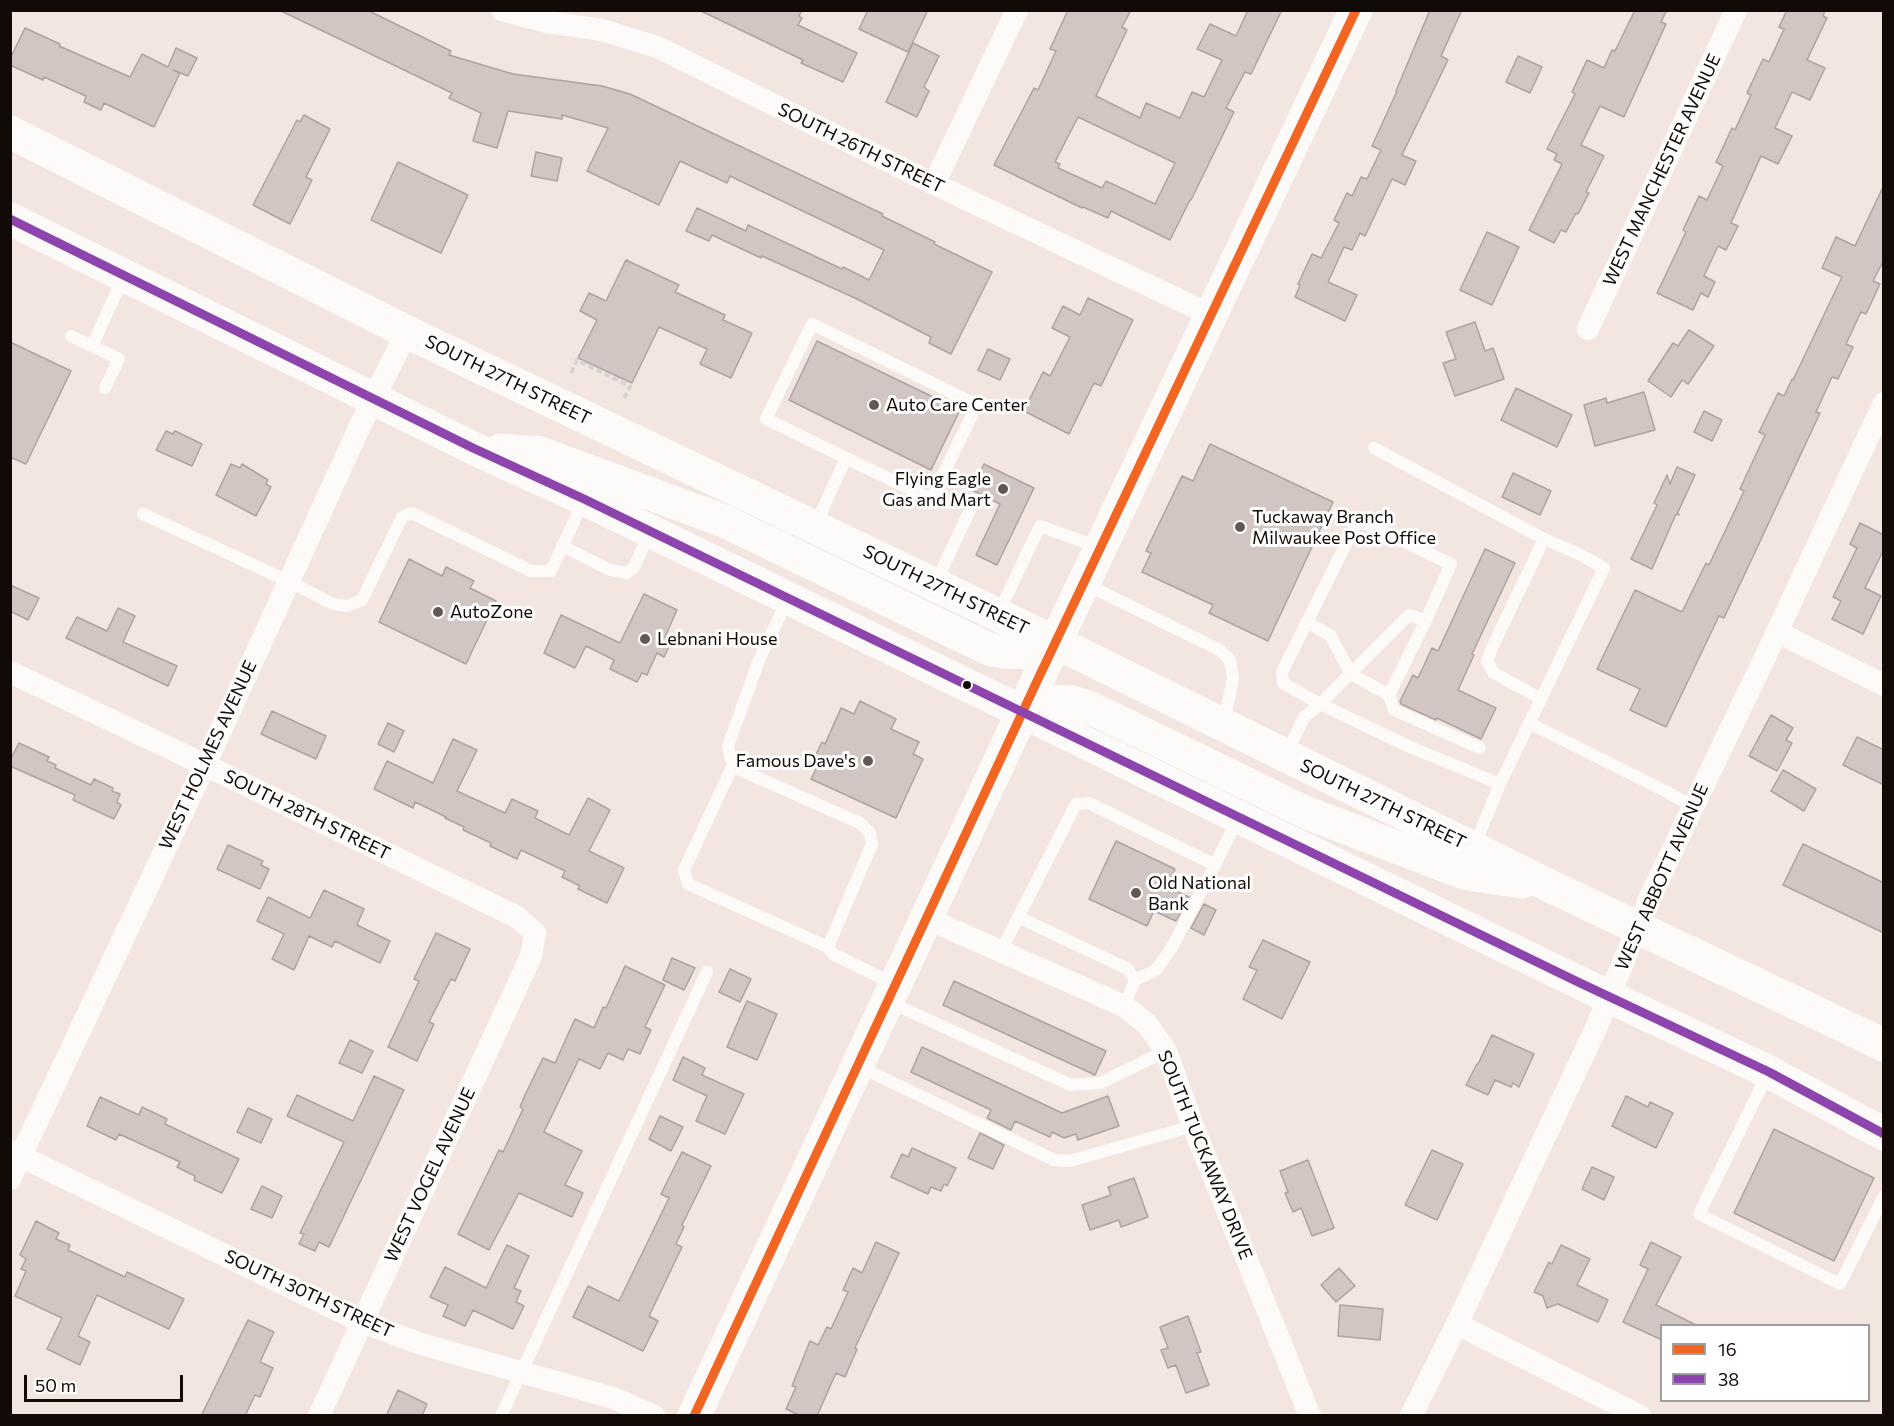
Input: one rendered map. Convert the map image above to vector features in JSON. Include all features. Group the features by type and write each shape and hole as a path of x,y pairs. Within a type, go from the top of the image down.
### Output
{"main road":[{"path":"694,1416 926,918 1356,10"},
{"name":"SOUTH 27TH STREET","path":"10,132 407,332 935,584 1550,886 1884,1045"},
{"path":"10,219 473,447 1768,1072 1884,1134"},
{"path":"473,447 540,453 724,521 989,649 1031,653 1056,643"},
{"path":"1023,712 1047,701 1072,702 1091,708 1307,813 1467,874 1550,886"}],"street":[{"name":"SOUTH 26TH STREET","path":"502,10 547,22 602,30 657,47 934,184 1211,315"},
{"path":"934,184 1017,10"},
{"name":"WEST MANCHESTER AVENUE","path":"1587,329 1736,10"},
{"name":"WEST HOLMES AVENUE","path":"10,1179 16,1154 205,765 373,398 407,332"},
{"name":"WEST ABBOTT AVENUE","path":"1411,1416 1457,1324 1609,996 1650,897 1884,403"},
{"path":"1777,632 1884,685"},
{"name":"SOUTH 28TH STREET","path":"10,672 517,917 535,933"},
{"name":"SOUTH TUCKAWAY DRIVE","path":"926,918 1124,1006 1147,1024 1166,1051 1193,1126 1310,1416"},
{"name":"WEST VOGEL AVENUE","path":"319,1416 531,956 535,933"},
{"name":"SOUTH 30TH STREET","path":"16,1154 362,1322 421,1344 613,1398 654,1416"},
{"path":"1457,1324 1641,1416"}],"lane":[{"path":"92,346 125,275"},
{"path":"812,324 977,405 931,499 846,458 766,420 812,324"},
{"path":"71,336 119,359 105,388"},
{"path":"1374,448 1544,539 1604,568 1500,784 1473,848"},
{"path":"815,527 846,458"},
{"path":"143,514 333,604 347,606 362,600 402,517 412,513 531,571 551,571 584,499"},
{"path":"935,584 973,504"},
{"path":"1480,748 1394,711 1389,695 1451,564 1358,520 1282,672 1283,683 1320,704 1410,747 1500,784"},
{"path":"998,615 1040,526 1101,548"},
{"path":"562,546 610,570 627,573 634,567 650,532"},
{"path":"1541,699 1494,673 1487,662 1544,539"},
{"path":"1084,583 1220,650 1230,660 1233,678 1223,726"},
{"path":"788,598 759,660 728,746 730,757 738,769 860,823 870,833 873,844 828,946"},
{"path":"1286,756 1304,717 1351,674 1409,615 1426,620"},
{"path":"1306,622 1330,635 1351,674 1389,695"},
{"path":"1529,723 1693,807"},
{"path":"734,763 684,870 688,884 828,946 833,954 892,993 1071,1085 1100,1083 1166,1051"},
{"path":"1000,951 1077,804 1089,803 1215,865"},
{"path":"1124,1006 1136,980 1156,970 1171,949 1239,816"},
{"path":"1018,917 1128,969 1136,980"},
{"path":"501,1416 707,972"},
{"path":"857,1065 1054,1160 1070,1161 1193,1126"},
{"path":"1768,1072 1699,1214 1840,1284 1884,1196"}],"path":[{"path":"571,373 577,360 630,386 624,398"}],"building":[{"path":"279,10 367,10 451,51 449,55 513,74 602,86 630,94 883,214 882,216 935,242 934,244 992,272 951,354 929,343 931,337 855,298 712,235 709,241 686,231 697,208 746,231 748,225 869,280 884,250 730,176 727,183 680,161 659,205 587,171 608,128 562,115 562,119 508,111 497,148 473,141 481,113 449,98 452,93"},
{"path":"699,10 802,10 799,16 802,18 798,25 857,53 843,82"},
{"path":"868,10 928,10 908,52 859,29"},
{"path":"1068,10 1131,10 1122,27 1127,30 1096,96 1140,118 1146,103 1180,118 1192,92 1204,97 1222,60 1197,49 1210,24 1236,36 1248,10 1282,10 1251,74 1245,72 1226,108 1234,112 1170,240 1111,211 1108,218 1082,208 994,165 1034,88 1038,90 1056,51 1050,49","holes":["1078,117 1175,163 1155,204 1106,181 1102,188 1058,168 1060,164 1055,162"]},
{"path":"1430,10 1462,10 1441,56 1448,60 1402,155 1416,161 1405,185 1392,179 1365,236 1360,233 1352,250 1344,247 1328,282 1357,295 1345,321 1295,297 1300,285 1298,284 1312,254 1321,258 1339,223 1334,220 1347,193 1352,196 1361,177 1367,179 1381,150 1372,146"},
{"path":"1635,10 1667,10 1661,22 1666,24 1624,117 1600,106 1581,145 1604,156 1578,214 1576,213 1566,232 1561,230 1554,243 1529,230 1562,164 1554,160 1557,154 1547,149 1575,94 1572,92 1587,60 1604,68"},
{"path":"1787,10 1825,10 1823,16 1827,18 1807,60 1825,68 1810,100 1792,92 1775,128 1792,136 1778,164 1761,156 1731,223 1738,226 1726,250 1718,246 1704,276 1715,282 1708,297 1701,293 1693,310 1657,293 1686,232 1683,230 1699,196 1707,200 1723,166 1716,162 1732,128 1735,130 1751,95 1747,93 1763,59 1769,62 1784,29 1779,27"},
{"path":"25,28 60,44 59,46 130,77 142,54 168,67 176,48 197,58 188,76 173,70 180,73 154,127 104,103 101,110 84,102 86,96 10,65 10,59"},
{"path":"913,43 939,56 924,87 929,91 917,117 886,102"},
{"path":"1518,56 1542,67 1530,93 1506,82"},
{"path":"304,115 330,129 306,177 312,180 290,224 253,205 297,120 300,122"},
{"path":"536,152 562,158 557,181 531,176"},
{"path":"398,162 468,195 441,253 371,220"},
{"path":"1884,185 1884,260 1873,281 1880,284 1866,314 1861,312 1846,344 1853,347 1838,379 1832,377 1816,412 1820,413 1724,618 1719,616 1666,727 1630,710 1640,689 1597,669 1635,590 1682,612 1706,563 1709,565 1744,491 1740,489 1765,435 1759,432 1778,393 1784,396 1793,380 1842,277 1822,268 1836,237 1855,246"},
{"path":"1487,232 1519,247 1492,305 1460,290"},
{"path":"626,260 679,285 675,292 725,315 723,320 752,333 731,378 700,364 707,349 659,327 632,383 578,358 597,320 580,311 589,293 606,301"},
{"path":"1088,298 1133,320 1101,386 1094,383 1069,434 1024,411 1043,372 1050,376 1070,337 1052,328 1063,306 1080,315"},
{"path":"1475,322 1485,351 1493,348 1504,379 1455,396 1443,363 1456,359 1446,332"},
{"path":"1689,330 1714,346 1688,384 1682,380 1671,397 1648,381 1673,343 1678,346"},
{"name":"Auto Care Center","path":"817,341 960,410 931,470 789,400"},
{"path":"10,342 71,371 26,464 10,457"},
{"path":"988,349 1010,359 1000,380 978,370"},
{"path":"1516,388 1572,415 1557,447 1501,420"},
{"path":"1644,392 1655,430 1595,446 1584,405 1606,398 1607,403"},
{"path":"1704,411 1722,420 1712,441 1694,432"},
{"path":"166,431 173,434 175,431 202,444 192,466 156,450"},
{"name":"Tuckaway Branch Milwaukee Post Office","path":"1210,444 1333,502 1268,641 1209,613 1213,605 1142,572 1151,553 1146,551 1182,476 1193,481"},
{"path":"231,464 240,468 242,464 268,480 266,484 271,487 256,516 216,495"},
{"path":"984,464 1034,488 997,565 976,555 1000,504 972,490"},
{"path":"1677,467 1695,475 1678,512 1679,515 1676,514 1652,569 1631,559 1657,505 1654,503 1667,475 1670,484"},
{"path":"1513,473 1551,491 1540,515 1502,497"},
{"path":"1860,523 1884,535 1884,549 1865,588 1881,596 1863,634 1832,619 1841,601 1833,597 1857,548 1850,544"},
{"path":"1485,549 1515,563 1472,654 1474,655 1458,690 1496,708 1481,739 1401,704 1400,701 1413,675 1418,678 1432,648 1438,651"},
{"name":"AutoZone","path":"409,559 442,576 446,567 474,581 470,588 496,601 466,664 379,622"},
{"path":"10,585 39,598 28,620 10,611"},
{"path":"644,594 677,610 665,637 672,640 664,657 657,653 647,675 642,673 637,682 610,669 614,660 586,646 575,668 544,653 561,615 620,643"},
{"path":"118,608 135,616 123,642 177,666 168,686 66,638 77,617 107,631"},
{"name":"Famous Dave's","path":"860,701 896,719 891,729 919,742 913,754 923,759 896,818 811,779 818,765 812,763 822,742 825,744 841,708 854,714"},
{"path":"272,711 326,736 316,759 261,734"},
{"path":"1771,715 1793,728 1786,740 1792,743 1777,771 1749,756"},
{"path":"388,723 404,731 394,752 378,744"},
{"path":"1857,737 1884,750 1884,785 1843,765"},
{"path":"453,739 477,750 457,791 505,813 512,799 538,811 535,818 569,835 588,798 610,810 589,851 624,868 607,903 578,889 580,886 562,877 565,871 521,850 517,859 490,846 491,843 463,830 464,827 446,817 415,802 413,808 374,789 387,761 433,783"},
{"path":"19,743 49,757 47,761 56,765 55,768 91,785 94,779 113,788 112,791 120,794 117,802 121,805 114,819 73,800 75,795 10,766 10,760"},
{"path":"1783,770 1816,789 1804,811 1771,791"},
{"name":"Old National Bank","path":"1116,841 1175,869 1167,887 1189,897 1176,921 1154,911 1147,926 1089,899"},
{"path":"1803,844 1884,883 1884,933 1783,885"},
{"path":"228,845 263,861 261,865 269,869 260,889 217,869"},
{"path":"324,890 364,909 357,925 390,941 380,963 335,941 332,947 309,936 294,970 272,959 284,934 257,921 268,897 310,918"},
{"path":"1204,904 1216,910 1204,935 1191,928"},
{"path":"436,933 470,949 455,981 451,979 429,1022 434,1024 417,1061 388,1047 419,981 414,979"},
{"path":"1263,940 1310,962 1282,1019 1243,999 1257,970 1249,967"},
{"path":"672,958 695,968 684,990 663,980"},
{"path":"625,966 665,985 645,1027 651,1030 640,1054 628,1049 623,1060 608,1053 600,1069 579,1059 544,1132 582,1151 565,1185 583,1193 572,1217 519,1193 489,1250 458,1234 499,1150 503,1152 523,1109 520,1107 525,1095 543,1058 555,1063 575,1019 594,1028"},
{"path":"730,969 751,979 740,1002 719,992"},
{"path":"954,981 1106,1051 1095,1075 943,1005"},
{"path":"747,1001 777,1014 757,1060 727,1047"},
{"path":"1492,1035 1534,1054 1519,1087 1513,1083 1511,1087 1495,1080 1488,1095 1466,1085"},
{"path":"350,1040 373,1051 362,1073 339,1063"},
{"path":"922,1047 1062,1113 1108,1096 1119,1126 1078,1140 1076,1134 1064,1138 1052,1132 1050,1137 1015,1121 1011,1130 987,1118 991,1110 911,1072"},
{"path":"683,1057 705,1068 702,1075 744,1094 725,1134 696,1121 707,1096 673,1080"},
{"path":"374,1076 404,1090 329,1247 319,1242 315,1251 299,1244 304,1234 300,1233 344,1142 287,1116 297,1095 353,1121"},
{"path":"1626,1096 1648,1107 1650,1102 1673,1113 1656,1148 1612,1126"},
{"path":"100,1097 139,1115 142,1107 167,1119 165,1124 239,1159 222,1193 194,1180 195,1176 177,1167 180,1162 119,1134 116,1140 87,1126"},
{"path":"248,1108 272,1119 261,1143 237,1132"},
{"path":"660,1116 683,1127 671,1151 649,1139"},
{"path":"1774,1129 1874,1178 1834,1261 1734,1213"},
{"path":"980,1133 1004,1145 993,1169 968,1158"},
{"path":"912,1148 956,1168 947,1186 944,1184 941,1191 931,1187 928,1194 891,1177 902,1154 908,1157"},
{"path":"1432,1150 1463,1164 1437,1220 1405,1205"},
{"path":"682,1152 711,1166 682,1225 684,1227 676,1244 682,1247 649,1316 658,1321 643,1351 573,1317 588,1286 619,1301 669,1198 661,1194"},
{"path":"1308,1160 1334,1228 1312,1236 1301,1208 1293,1212 1285,1193 1288,1192 1280,1171"},
{"path":"1592,1167 1614,1177 1604,1200 1582,1189"},
{"path":"1134,1178 1148,1217 1121,1227 1119,1220 1090,1230 1082,1205 1111,1195 1108,1187"},
{"path":"262,1186 282,1196 272,1218 251,1209"},
{"path":"36,1221 59,1233 56,1239 70,1245 68,1250 125,1277 127,1272 184,1299 169,1329 97,1295 78,1336 90,1342 80,1365 47,1349 62,1318 15,1296 26,1271 21,1269 26,1259 20,1255"},
{"path":"876,1242 899,1253 855,1348 857,1349 845,1377 836,1373 817,1416 801,1416 786,1409 796,1387 792,1386 810,1341 818,1345 827,1327 831,1329 848,1292 843,1290 853,1268 862,1273"},
{"path":"1651,1242 1681,1257 1656,1305 1694,1324 1660,1324 1660,1339 1623,1322 1648,1269 1640,1265"},
{"path":"507,1245 529,1256 514,1288 521,1291 516,1302 524,1306 513,1329 473,1310 465,1326 443,1316 448,1305 430,1297 445,1267 486,1288"},
{"path":"1561,1245 1590,1259 1577,1285 1608,1300 1598,1322 1558,1304 1547,1308 1543,1296 1534,1292 1549,1262 1552,1264"},
{"path":"1339,1268 1355,1286 1336,1302 1321,1285"},
{"path":"1340,1305 1383,1309 1380,1340 1338,1336"},
{"path":"1188,1316 1201,1352 1197,1353 1209,1385 1186,1393 1176,1365 1168,1368 1161,1350 1168,1348 1160,1327"},
{"path":"248,1320 274,1332 260,1362 273,1368 260,1397 255,1395 245,1416 201,1416"},
{"path":"398,1390 427,1404 422,1416 386,1416"}],"transit line":[{"name":"16","path":"694,1416 1038,679 1356,10"},
{"name":"38","path":"10,219 473,448 584,499 1578,982 1769,1072 1884,1134"}],"place":[{"name":"Auto Care Center","path":"874,405"},
{"name":"Flying Eagle Gas and Mart","path":"1003,489"},
{"name":"Tuckaway Branch Milwaukee Post Office","path":"1240,527"},
{"name":"AutoZone","path":"438,612"},
{"name":"Lebnani House","path":"645,639"},
{"name":"Famous Dave's","path":"868,761"},
{"name":"Old National Bank","path":"1136,893"}]}
